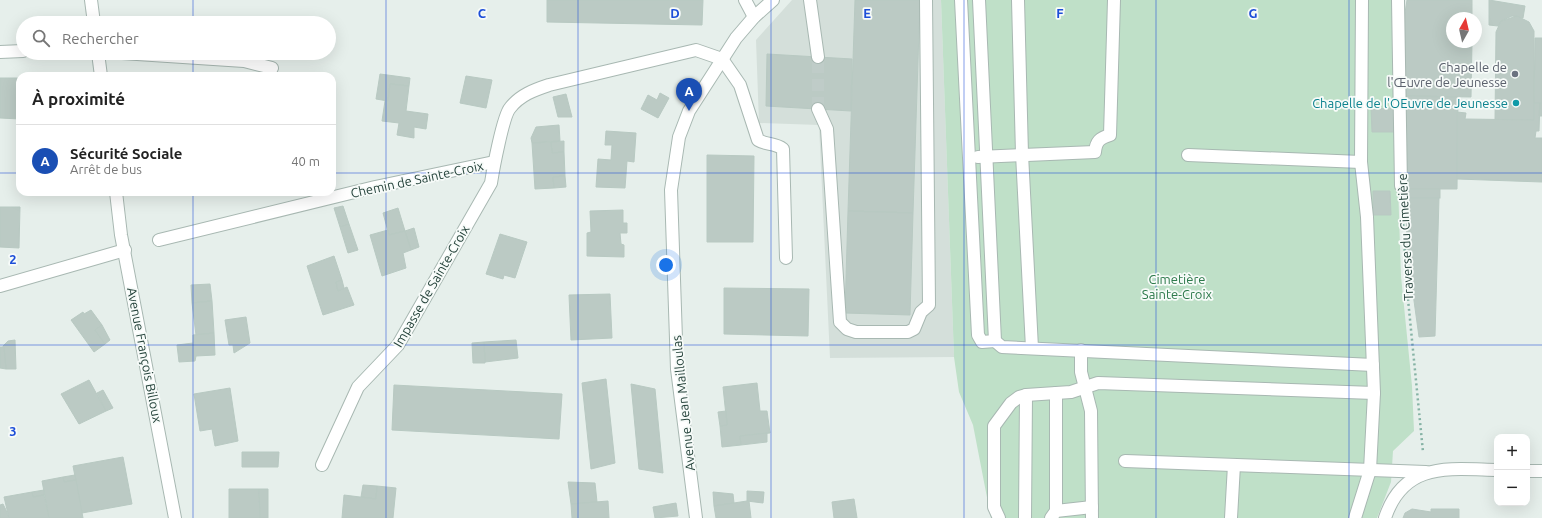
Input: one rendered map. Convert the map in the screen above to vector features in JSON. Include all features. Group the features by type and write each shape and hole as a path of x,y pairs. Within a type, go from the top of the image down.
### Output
{"street":[{"path":"91,0 93,16"},
{"path":"745,0 754,17"},
{"name":"Avenue Jean Mailloulas","path":"696,518 677,369 670,190 679,137 689,112 736,38 754,17 773,0"},
{"path":"810,0 818,57"},
{"path":"818,109 827,129 840,322 847,329 856,332 908,332 914,329 921,312 929,305 926,0"},
{"path":"961,0 978,335 982,342 995,341 1002,347 1373,365"},
{"path":"978,0 995,341"},
{"path":"1018,0 1022,154 1032,348"},
{"path":"969,156 986,157 1022,154 1094,152 1096,144 1102,137 1110,135 1114,0"},
{"path":"1355,518 1370,470 1374,393 1367,217 1361,162 1362,0"},
{"name":"Traverse du Cimetière","path":"1398,0 1400,186"},
{"name":"Chemin de Sainte-Croix","path":"159,240 375,187 494,162 509,109 527,93 549,85 696,50 722,59"},
{"path":"0,52 16,51"},
{"path":"722,59 740,85 758,140 764,144 778,145 783,149 786,258"},
{"path":"99,60 100,72"},
{"path":"229,60 244,61 272,68"},
{"path":"1188,155 1361,162"},
{"name":"Impasse de Sainte-Croix","path":"322,465 358,387 398,345 491,183 494,162"},
{"name":"Avenue François Billoux","path":"117,196 125,250 175,518"},
{"path":"0,286 125,250"},
{"path":"1056,393 1054,515 1092,512 1091,411 1081,372 1081,350"},
{"path":"999,518 994,507 994,426 1011,403 1019,397 1026,395 1071,392 1084,386 1098,383 1374,393"},
{"path":"1025,518 1026,395"},
{"path":"1125,460 1426,472 1451,469 1494,470"},
{"path":"1231,518 1234,465"},
{"path":"1530,471 1542,471"},
{"path":"1385,518 1389,508 1403,488 1412,480 1426,472"}],"path":[{"name":"Traverse du Cimetière","path":"1400,186 1408,296 1426,472"}],"shaded area":[{"path":"792,0 941,0 954,357 830,358 819,125 759,123 756,40"}],"green space":[{"name":"Cimetière Sainte-Croix","path":"941,0 1392,0 1401,276 1412,386 1414,431 1393,451 1391,482 1377,518 991,518 973,425 959,392 954,357"}],"building":[{"path":"547,0 703,0 702,25 547,22"},
{"path":"855,0 920,0 913,213 848,211"},
{"path":"1407,0 1472,0 1472,12 1446,12 1446,48 1472,48 1471,97 1404,96 1404,19"},
{"path":"1489,0 1525,6 1523,18 1512,16 1501,21 1498,26 1489,25"},
{"name":"Chapelle de l'Œuvre de Jeunesse","path":"1517,16 1529,22 1534,31 1534,120 1495,120 1496,32 1501,21"},
{"path":"1535,38 1542,38 1542,103 1534,103"},
{"path":"767,54 852,59 851,111 766,106"},
{"path":"380,74 410,78 409,86 390,84 388,101 376,99"},
{"path":"466,76 492,80 486,108 460,103"},
{"path":"0,78 16,78 16,119 0,118"},
{"path":"390,84 409,86 406,111 428,114 426,129 414,127 414,138 397,135 399,123 382,121 385,101 388,101"},
{"path":"660,93 669,98 658,118 641,109 648,95 657,100"},
{"path":"566,94 572,117 558,117 553,97"},
{"path":"1404,96 1458,97 1457,189 1406,189"},
{"path":"1534,103 1540,103 1539,131 1536,131 1535,138 1542,138 1542,182 1457,179 1457,112 1466,113 1465,119 1534,120"},
{"path":"1540,103 1542,103 1542,116 1539,116"},
{"path":"1394,108 1394,132 1372,132 1371,109"},
{"path":"559,125 560,141 532,143 531,138 536,127"},
{"path":"606,131 636,133 634,162 627,161 625,188 596,187 598,159 611,160 612,145 605,145"},
{"path":"564,141 564,152 552,153 551,142"},
{"path":"551,142 552,153 564,152 565,176 553,177 554,188 535,189 532,143"},
{"path":"707,155 754,156 753,242 707,242"},
{"path":"565,176 566,187 554,188 553,177"},
{"path":"1406,189 1440,189 1440,198 1406,198"},
{"path":"1373,191 1390,191 1391,215 1373,215"},
{"path":"1406,198 1439,198 1435,336 1419,337 1407,250"},
{"path":"343,206 349,224 340,227 334,208"},
{"path":"0,207 20,207 19,248 0,247"},
{"path":"398,208 405,231 389,235 383,213"},
{"path":"623,210 623,223 627,223 627,233 620,233 621,244 624,245 624,257 587,256 587,233 591,232 590,211"},
{"path":"848,211 913,213 910,315 845,313"},
{"path":"349,224 358,250 348,253 340,227"},
{"path":"414,228 419,247 411,250 405,231"},
{"path":"388,230 389,235 405,231 411,250 403,253 406,268 382,276 370,235"},
{"path":"500,234 527,242 515,278 504,275 503,279 486,274"},
{"path":"334,256 342,280 336,282 338,291 347,287 354,305 323,315 307,266"},
{"path":"342,280 344,288 338,291 336,282"},
{"path":"210,284 212,301 192,303 191,285"},
{"path":"724,288 809,289 808,336 724,334"},
{"path":"610,294 612,338 571,340 569,295"},
{"path":"212,301 214,333 196,335 192,303"},
{"path":"91,310 102,325 95,330 105,344 94,352 71,320 83,312 84,314"},
{"path":"246,317 250,343 234,353 233,345 229,345 225,320"},
{"path":"102,325 110,340 105,344 95,330"},
{"path":"214,333 215,355 196,356 195,361 179,362 177,345 193,343 193,335"},
{"path":"15,340 16,369 6,369 3,346 8,341"},
{"path":"516,340 518,358 485,362 484,342"},
{"path":"484,342 485,363 473,363 472,343"},
{"path":"0,347 4,347 6,369 0,368"},
{"path":"606,379 615,463 591,469 582,383"},
{"path":"89,380 106,411 79,424 61,394"},
{"path":"757,383 760,411 767,411 770,433 740,436 741,445 722,447 720,426 727,425 723,387"},
{"path":"631,384 655,389 663,473 639,469"},
{"path":"394,385 562,394 559,439 392,430"},
{"path":"230,388 238,441 215,446 212,429 200,431 194,394"},
{"path":"103,390 113,408 106,411 97,393"},
{"path":"726,411 727,425 720,426 718,412"},
{"path":"767,433 767,442 741,445 740,436"},
{"path":"242,452 279,452 278,467 242,467"},
{"path":"123,457 132,504 82,513 73,466"},
{"path":"75,475 76,480 64,482 63,477"},
{"path":"63,477 64,482 76,480 83,518 49,518 42,481"},
{"path":"568,482 595,483 597,502 571,504"},
{"path":"363,485 377,486 376,499 361,497"},
{"path":"377,486 396,488 393,518 342,518 344,495 376,499"},
{"path":"229,489 259,489 260,518 229,518"},
{"path":"259,489 268,489 268,518 260,518"},
{"path":"44,490 44,495 33,497 32,492"},
{"path":"747,491 764,492 763,503 747,501"},
{"path":"32,492 33,497 44,495 49,518 9,518 4,497"},
{"path":"713,492 733,494 734,503 714,506"},
{"path":"854,499 857,518 834,518 832,502"},
{"path":"608,501 609,518 572,518 571,504"},
{"path":"749,501 751,518 716,518 714,506"},
{"path":"676,503 678,516 655,518 653,507"},
{"path":"3,504 9,518 0,518 0,505"},
{"path":"1412,509 1431,512 1431,509 1459,509 1459,518 1403,518 1405,513"}],"tunnel":[{"path":"818,57 818,109"}],"place":[{"name":"Chapelle de l'Œuvre de Jeunesse","path":"1515,74"},
{"name":"Chapelle de l'OEuvre de Jeunesse","path":"1516,103"},
{"name":"Sécurité Sociale","path":"689,111"}]}
